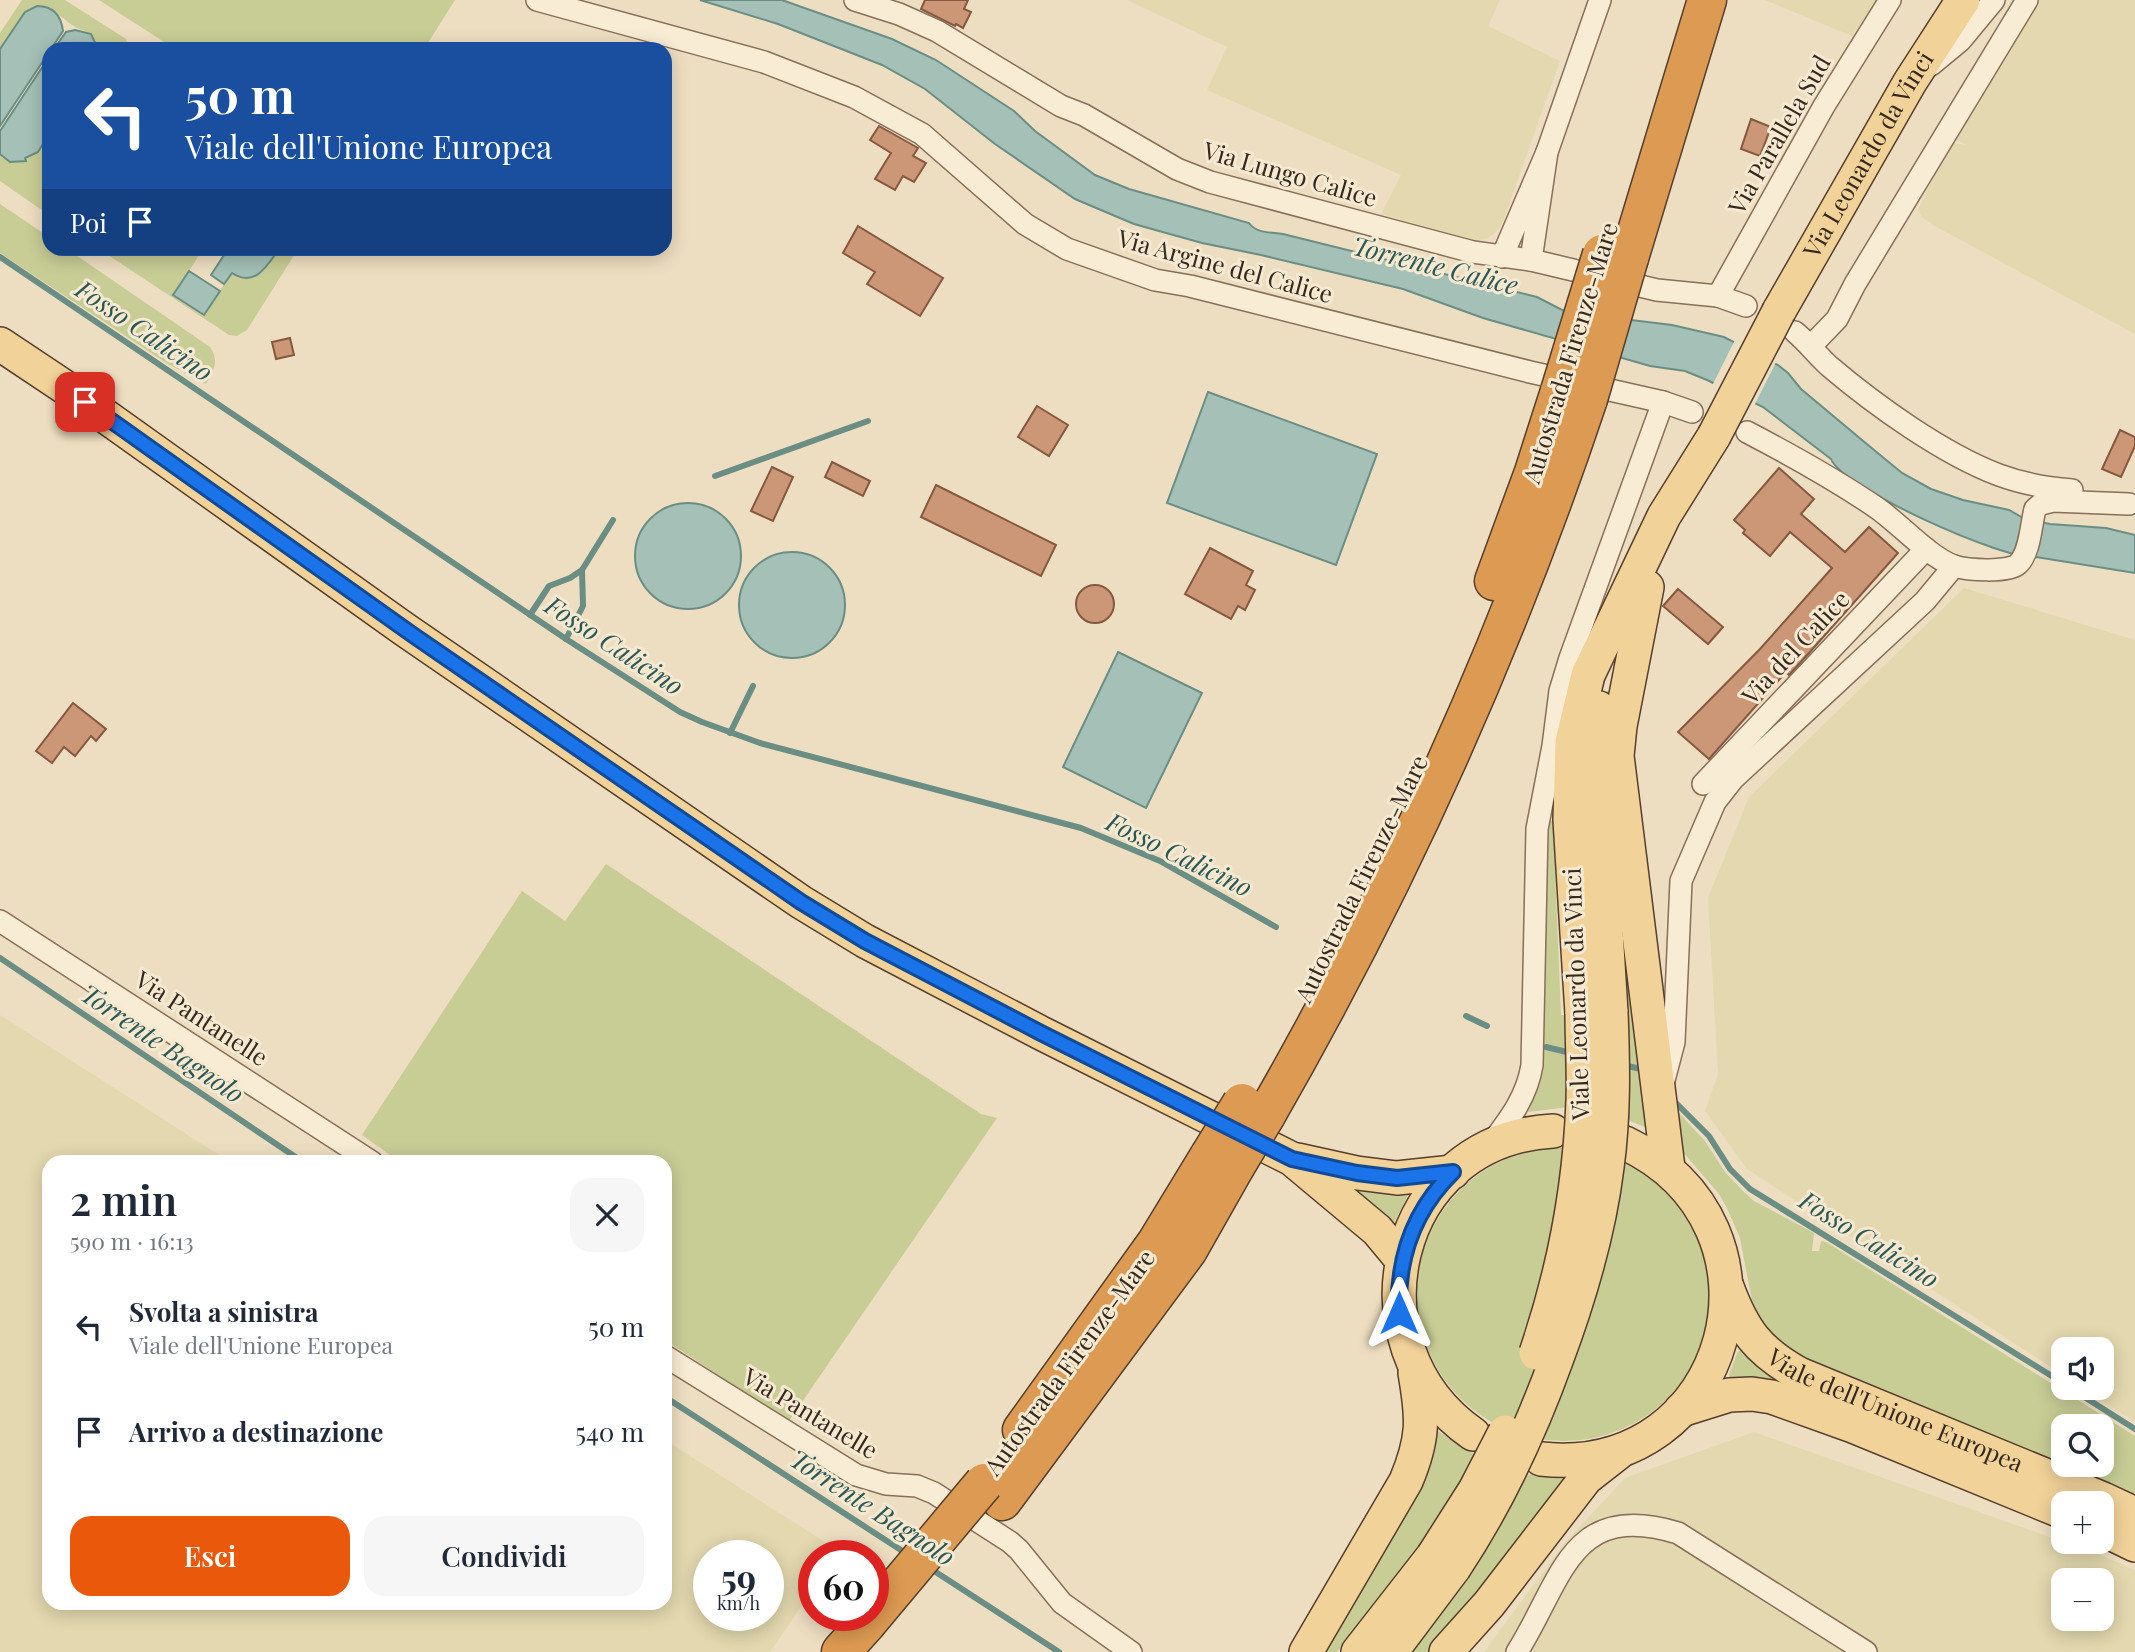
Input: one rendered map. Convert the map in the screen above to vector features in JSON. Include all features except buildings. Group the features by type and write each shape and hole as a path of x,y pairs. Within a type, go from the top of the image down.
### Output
{"highway":[{"name":"Autostrada Firenze-Mare","path":"1616,256 1679,0"},
{"name":"Autostrada Firenze-Mare","path":"841,1652 877,1638 968,1546 993,1492 1188,1250 1222,1161 1254,1109 1323,1015 1411,843 1448,762 1541,533 1574,395 1616,256 1707,0"}],"main road":[{"name":"Via Leonardo da Vinci","path":"1787,321 1910,82 1963,0"},
{"name":"Viale Leonardo da Vinci","path":"1358,1652 1444,1562 1495,1502 1526,1441 1585,1278 1608,1158 1612,1099 1596,1013 1570,789 1572,742 1588,675 1706,429 1787,321"},
{"path":"0,344 424,643 801,902 877,947 1041,1033 1292,1159 1377,1230 1402,1260"},
{"name":"Viale Leonardo da Vinci","path":"1596,1013 1595,751 1600,704 1612,663 1685,509 1706,429"},
{"path":"1647,587 1620,726 1617,756 1668,1168"},
{"path":"1553,746 1588,675"},
{"path":"1306,1652 1406,1481 1417,1456 1422,1412 1399,1313 1398,1287 1409,1236 1420,1212 1453,1172 1488,1149 1513,1138 1553,1131"},
{"name":"Viale dell'Unione Europea","path":"1625,1143 1668,1168 1691,1193 1710,1222 1719,1242 1727,1287 1736,1313 1756,1344 1766,1353 1799,1374 2135,1514"},
{"path":"1292,1159 1357,1173 1397,1178 1453,1172"},
{"name":"Viale dell'Unione Europea","path":"1541,1459 1579,1460 1624,1449 1644,1439 1681,1410 1696,1393 1711,1367 1727,1310 1727,1287"},
{"path":"1413,1364 1438,1402 1453,1419 1473,1434"},
{"name":"Viale dell'Unione Europea","path":"1681,1410 1730,1395 1773,1396 2051,1507"},
{"path":"1446,1652 1489,1604 1586,1478 1624,1449"},
{"path":"2114,1535 2135,1545"},
{"name":"Viale Leonardo da Vinci","path":"1391,1652 1444,1562"}],"street":[{"name":"Via Argine del Calice","path":"537,0 764,62 854,97 922,135 1025,224 1067,248 1117,267 1155,280 1190,286 1530,372 1663,402 1706,429"},
{"name":"Via Lungo Calice","path":"855,0 937,31 1037,92 1084,115 1190,175 1473,252 1531,260 1657,290 1718,296 1746,306"},
{"path":"1502,257 1547,152 1600,0"},
{"name":"Via Parallela Sud","path":"1718,296 1824,106 1890,0"},
{"path":"1910,82 1960,41 1994,0"},
{"path":"1811,346 1837,319 2027,0"},
{"path":"1531,260 1547,152"},
{"path":"1787,321 1826,363 1877,406 1956,455 1998,475 2039,487 2105,494 2132,505"},
{"name":"Viale Leonardo da Vinci","path":"1488,1149 1512,1116 1525,1092 1532,1065 1537,829 1553,746 1560,691 1663,402"},
{"path":"1747,432 1787,453 1876,508 1926,549 1954,566 2007,569 2018,564 2024,556 2038,505 2053,501 2132,505"},
{"name":"Via del Calice","path":"1703,784 1926,549"},
{"path":"1658,1102 1674,1042 1681,881 1715,802 1733,779 1925,601 1954,566"},
{"name":"Via Pantanelle","path":"0,921 361,1155"},
{"name":"Via Pantanelle","path":"672,1360 856,1475 886,1484 917,1486 946,1499 1010,1542 1062,1603 1131,1652"},
{"path":"1517,1652 1569,1559 1585,1541 1600,1531 1620,1524 1645,1524 1678,1533 1866,1652"}],"shaded area":[{"path":"1127,0 1500,0 1488,26 1560,61 1502,224 1486,239 1473,240 1381,214 1401,175 1207,90 1227,47"},
{"path":"1765,0 1877,0 1852,36"},
{"path":"2038,0 2135,0 2135,334 1933,225 1922,217 1918,210 1948,148 1953,143 1966,145 1955,139"},
{"path":"1964,588 2135,640 2135,1422 2101,1400 2114,1400 2114,1337 2051,1337 2051,1367 1747,1169 1705,1111 1718,1074 1708,898 1749,797"},
{"path":"0,1015 219,1155 42,1155 42,1610 672,1610 672,1444 822,1540 798,1540 798,1611 770,1652 0,1652"},
{"path":"1754,1432 2051,1538 2051,1554 2097,1554 2135,1570 2135,1652 1484,1652 1564,1544 1625,1478"}],"green space":[{"path":"22,0 65,0 126,39 127,42 93,42 85,31 52,11 37,6 0,49 0,33"},
{"path":"99,0 455,0 428,42 164,42"},
{"path":"42,146 42,210 0,181 0,154 3,158 26,161 25,158 38,152"},
{"path":"0,204 42,232 42,256 77,256 210,347 215,362 206,384 168,364 0,253"},
{"path":"110,256 198,256 174,295 203,315 232,273 256,276 265,270 274,256 294,256 247,330 237,336 229,335"},
{"path":"1549,820 1553,821 1561,1015 1622,1012 1611,845 1650,1129 1608,1112 1577,1106 1528,1112 1540,1080 1542,1058 1546,834"},
{"path":"606,864 981,1114 997,1118 789,1421 672,1345 672,1155 390,1155 362,1135 522,891 565,921"},
{"path":"1677,1111 1705,1141 1725,1172 1754,1201 1814,1233 1812,1251 1819,1251 1821,1241 1826,1242 2051,1383 2051,1400 2078,1400 2100,1414 2051,1414 2051,1463 1782,1349 1754,1311 1740,1238 1719,1194 1677,1145"},
{"path":"1564,1147 1593,1150 1620,1158 1646,1172 1668,1190 1686,1212 1700,1238 1708,1265 1711,1294 1708,1323 1700,1350 1686,1376 1668,1398 1646,1416 1620,1430 1593,1438 1564,1441 1535,1438 1508,1430 1482,1416 1460,1398 1442,1376 1428,1350 1420,1323 1417,1294 1420,1265 1428,1238 1442,1212 1460,1190 1482,1172 1508,1158 1535,1150"},
{"path":"1350,1189 1407,1193 1408,1195 1392,1227"},
{"path":"1743,1350 1778,1382 1730,1379 1738,1351"},
{"path":"2114,1423 2135,1436 2135,1498 2085,1477 2114,1477"},
{"path":"1436,1430 1484,1460 1519,1473 1566,1479 1433,1652 1408,1652 1466,1576 1418,1547 1337,1652 1319,1652"}],"water":[{"path":"700,0 782,0 892,39 936,60 1014,111 1035,131 1095,175 1129,189 1249,223 1260,231 1283,234 1537,297 1566,312 1672,325 1724,337 1778,365 1801,389 1902,473 1931,489 1963,500 2009,510 2025,519 2050,524 2106,528 2135,535 2135,573 2019,555 1926,520 1863,487 1763,407 1685,371 1650,366 1483,318 1403,289 1202,243 1134,224 1075,199 995,144 925,89 882,65 778,24"},
{"path":"37,6 48,8 55,12 63,31 56,42 42,42 42,63 0,126 0,49 25,12"},
{"path":"75,30 91,34 95,42 59,42 66,32"},
{"path":"42,68 42,145 38,152 25,158 26,161 10,162 0,154 0,131"},
{"path":"223,256 274,256 254,276 247,278 232,273 224,284 211,275"},
{"path":"189,271 220,291 204,315 173,295"},
{"path":"1208,392 1377,454 1336,565 1167,503"},
{"path":"688,503 708,507 725,519 737,536 741,556 737,576 725,593 708,605 688,609 668,605 651,593 639,576 635,556 639,536 651,519 668,507"},
{"path":"792,552 812,556 829,568 841,585 845,605 841,625 829,642 812,654 792,658 772,654 755,642 743,625 739,605 743,585 755,568 772,556"},
{"path":"1118,652 1202,693 1146,808 1063,767"}],"pier":[{"path":"1735,340 1777,360 1754,406 1712,386"}],"waterway":[{"name":"Fosso Calicino","path":"0,257 566,639 680,712 760,743 1081,828 1160,861 1276,927"},
{"path":"715,476 868,421"},
{"path":"566,639 583,606 582,570 613,520"},
{"path":"530,615 549,586 582,570"},
{"path":"730,733 753,686"},
{"name":"Torrente Bagnolo","path":"0,958 293,1155"},
{"name":"Fosso Calicino","path":"1466,1016 1487,1026"},
{"name":"Fosso Calicino","path":"1546,1047 1571,1053"},
{"name":"Fosso Calicino","path":"1623,1065 1641,1069"},
{"name":"Fosso Calicino","path":"1677,1104 1709,1136 1730,1169 1750,1189 2051,1376"},
{"name":"Fosso Calicino","path":"2089,1400 2135,1429"},
{"name":"Torrente Bagnolo","path":"672,1402 907,1554"},
{"name":"Torrente Bagnolo","path":"928,1567 1059,1652"}],"route":[{"path":"85,402 413,635 801,902 865,941 1292,1159 1357,1173 1397,1178 1453,1172 1420,1212 1409,1236 1398,1287 1399,1313"}],"water label":[{"name":"Torrente Calice","path":"1435,266"}]}
